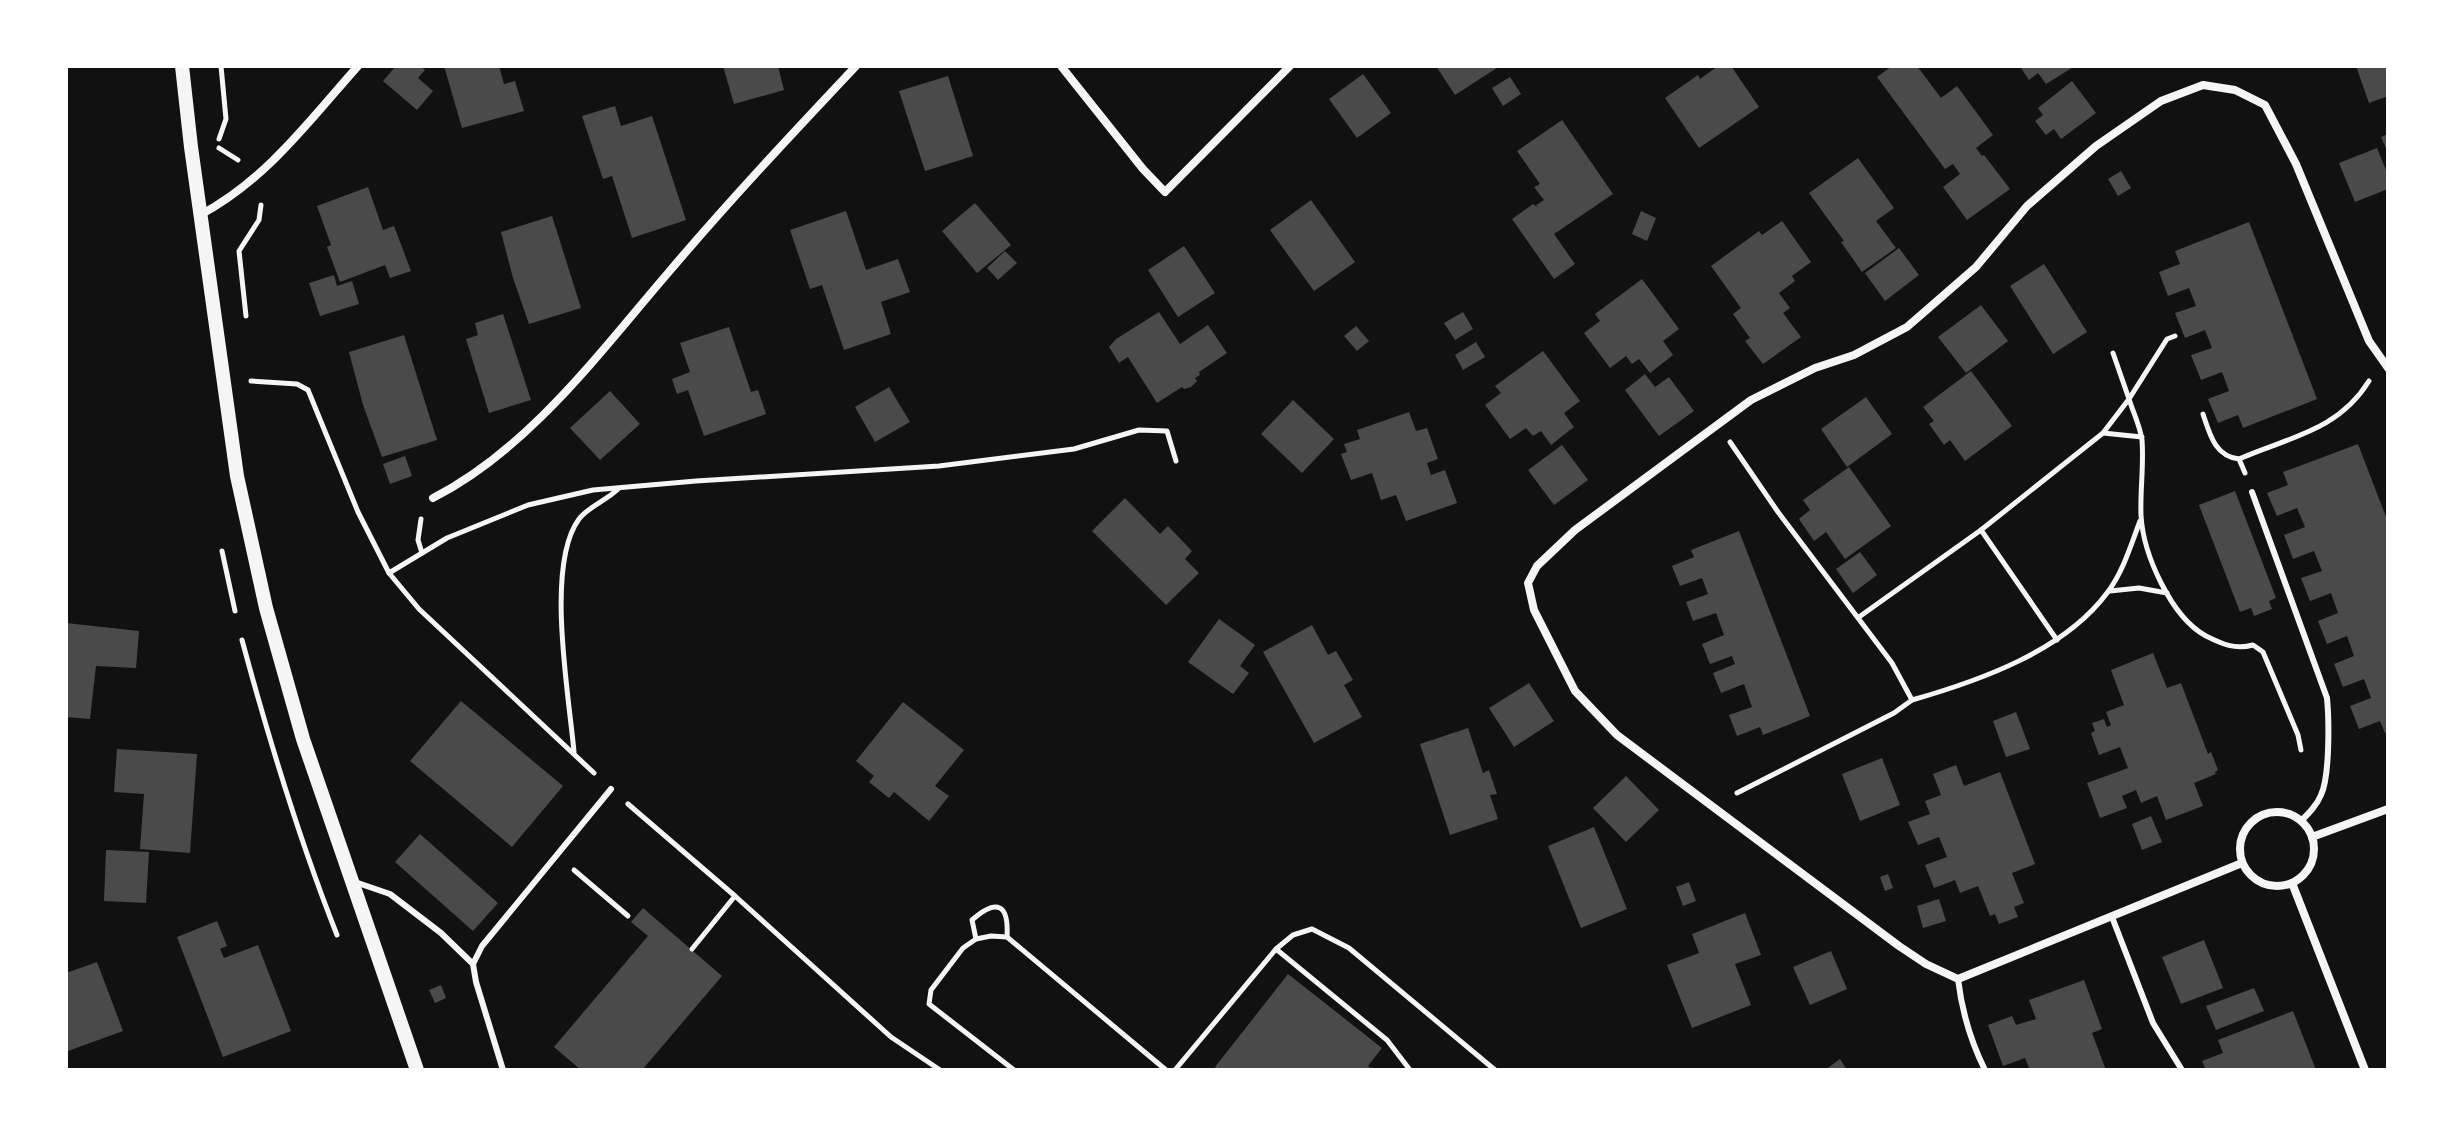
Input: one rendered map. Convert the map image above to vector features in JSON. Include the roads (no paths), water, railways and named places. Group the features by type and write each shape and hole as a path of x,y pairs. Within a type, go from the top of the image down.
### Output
{"street":[{"path":"182,66 237,476 266,608 303,739 417,1070"},
{"path":"200,215 230,199 264,172 358,66"},
{"path":"433,498 463,482 524,432 607,346 752,176 856,66"},
{"path":"1061,66 1165,192 1290,66"},
{"path":"2242,863 1958,979 1926,964 1899,946 1617,735 1575,691 1540,622 1528,583 1537,566 1575,530 1751,400 1815,368 1854,355 1907,327 1976,267 2027,206 2096,146 2161,101 2203,85 2235,90 2265,105 2296,164 2369,341 2388,368"},
{"path":"2312,837 2388,809"},
{"path":"2276,812 2290,814 2301,821 2312,837 2314,859 2308,872 2292,883 2271,887 2258,882 2247,873 2242,863 2239,847 2242,833 2262,815 2276,812"},
{"path":"2292,883 2365,1070"}],"lane":[{"path":"2252,492 2327,698 2325,785 2315,806 2301,821"},
{"path":"503,1070 473,964 482,946 611,789"},
{"path":"349,879 390,894 441,933 473,964"},
{"path":"2112,917 2153,1023 2182,1070"},
{"path":"1958,979 1962,1010 1972,1044 1985,1070"}]}
